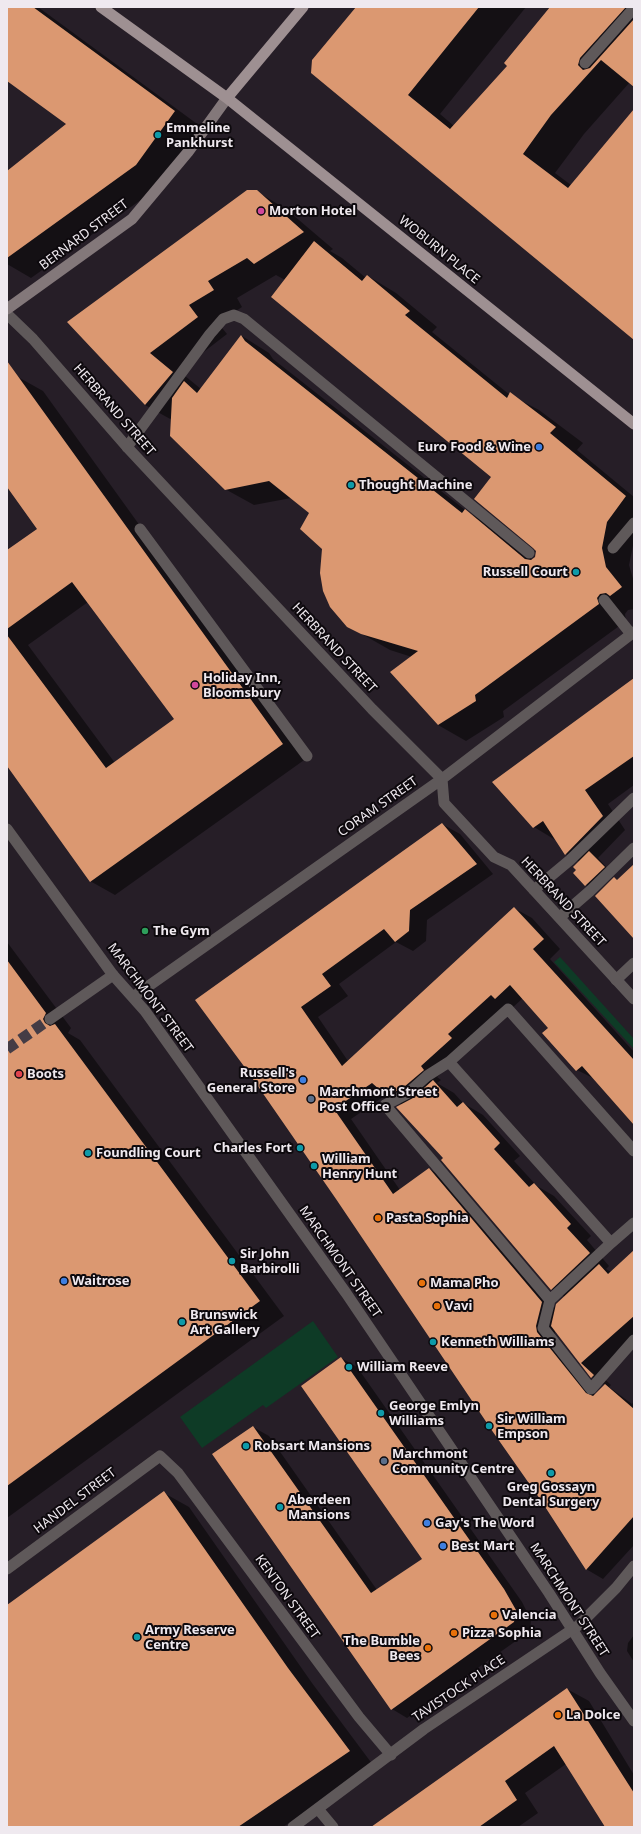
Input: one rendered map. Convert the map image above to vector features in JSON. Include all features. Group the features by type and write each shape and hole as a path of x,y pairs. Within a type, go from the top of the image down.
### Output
{"main road":[{"name":"WOBURN PLACE","path":"101,7 227,98 634,424"},
{"path":"227,98 303,7"},
{"name":"BERNARD STREET","path":"7,309 132,219 188,152 227,98"}],"street":[{"path":"585,63 634,8"},
{"name":"HERBRAND STREET","path":"7,314 33,339 127,447 372,709 442,779 444,803 494,857 511,865 634,998"},
{"path":"127,447 210,334 223,319 234,315 244,319 529,553"},
{"path":"613,548 634,523"},
{"path":"140,529 307,756"},
{"path":"604,600 633,633"},
{"name":"CORAM STREET","path":"133,997 442,779 633,633"},
{"path":"534,890 570,860 634,798"},
{"name":"MARCHMONT STREET","path":"7,829 113,975 147,1015 346,1293 634,1721"},
{"path":"560,917 590,891 634,848"},
{"path":"616,980 634,963"},
{"path":"50,1018 113,975"},
{"path":"550,1300 385,1105 408,1093 427,1076 449,1062 508,1009 634,1151"},
{"path":"449,1062 611,1244"},
{"path":"634,1222 550,1300 543,1328 591,1389 634,1340"},
{"name":"HANDEL STREET","path":"7,1569 160,1456"},
{"name":"KENTON STREET","path":"160,1456 178,1473 359,1717 391,1755"},
{"name":"TAVISTOCK PLACE","path":"293,1827 452,1710 587,1618 616,1588 634,1566"},
{"path":"318,1809 333,1827"}],"green space":[{"path":"560,957 634,1039 634,1049 554,962"},
{"path":"313,1321 338,1357 266,1408 263,1405 202,1448 180,1417"}],"building":[{"path":"7,7 33,7 175,111 136,165 7,258 7,171 66,124 7,81"},
{"path":"356,7 479,7 408,95 450,129 507,66 504,63 550,7 626,7 580,58 578,65 583,70 590,68 634,19 634,87 601,60 551,115 523,154 568,188 634,109 634,340 311,73 312,60"},
{"path":"247,190 257,190 304,232 254,264 247,258 208,281 214,290 189,305 198,317 150,353 173,372 145,405 67,322"},
{"path":"314,241 362,281 367,275 410,311 405,315 507,398 510,392 556,427 550,433 626,496 607,522 602,548 606,567 622,587 610,596 606,593 600,594 597,598 599,604 475,695 476,701 438,725 390,672 418,651 361,634 347,627 330,607 323,591 320,573 322,549 300,529 309,513 269,481 225,490 170,436 172,398 184,381 197,393 241,335 245,341 462,513 465,509 525,559 531,560 535,557 536,551 533,548 474,499 491,477 271,297"},
{"name":"Holiday Inn, Bloomsbury","path":"7,361 283,744 90,882 7,766 7,635 106,768 174,719 72,582 7,629 7,550 37,529 7,487"},
{"path":"634,678 634,756 585,790 603,816 565,855 543,821 533,828 492,782"},
{"path":"442,823 477,864 410,910 409,931 395,942 384,929 322,974 331,986 301,1007 342,1066 514,907 544,939 533,949 634,1060 634,1125 582,1066 576,1071 542,1033 548,1028 510,985 495,999 491,995 448,1034 452,1038 421,1066 424,1070 404,1087 387,1096 372,1083 334,1109 393,1194 429,1168 542,1302 536,1326 537,1332 586,1393 593,1396 605,1384 634,1409 634,1516 586,1570 540,1499 336,1199 246,1069 195,1000"},
{"path":"589,851 605,867 585,886 573,873 576,870 573,867"},
{"path":"634,864 634,939 595,896 614,877 617,880"},
{"path":"7,960 46,1013 43,1019 45,1023 50,1026 55,1024 260,1301 7,1486"},
{"path":"433,1080 457,1107 463,1102 500,1143 494,1149 529,1187 534,1183 571,1224 567,1228 590,1253 551,1290 441,1160 443,1158 396,1107 413,1098"},
{"path":"634,1250 634,1316 581,1363 594,1375 591,1378 551,1326 556,1304 599,1264 608,1274"},
{"path":"341,1357 504,1589 516,1610 514,1622 391,1710 212,1454 253,1426 371,1593 422,1559 301,1386"},
{"name":"Army Reserve Centre","path":"164,1491 288,1668 350,1751 238,1827 7,1827 7,1605"},
{"path":"567,1688 634,1793 634,1827 605,1827 554,1746 505,1781 517,1800 479,1827 371,1827"}],"tunnel":[{"path":"7,1049 50,1019"}],"place":[{"name":"Emmeline Pankhurst","path":"158,135"},
{"name":"Morton Hotel","path":"261,211"},
{"name":"Euro Food & Wine","path":"539,447"},
{"name":"Thought Machine","path":"351,485"},
{"name":"Russell Court","path":"576,572"},
{"name":"Holiday Inn, Bloomsbury","path":"195,685"},
{"name":"The Gym","path":"145,931"},
{"name":"Boots","path":"19,1074"},
{"name":"Russell's General Store","path":"303,1080"},
{"name":"Marchmont Street Post Office","path":"311,1099"},
{"name":"Charles Fort","path":"300,1148"},
{"name":"Foundling Court","path":"88,1153"},
{"name":"William Henry Hunt","path":"314,1166"},
{"name":"Pasta Sophia","path":"378,1218"},
{"name":"Sir John Barbirolli","path":"232,1261"},
{"name":"Waitrose","path":"64,1281"},
{"name":"Mama Pho","path":"422,1283"},
{"name":"Vavi","path":"437,1306"},
{"name":"Brunswick Art Gallery","path":"182,1322"},
{"name":"Kenneth Williams","path":"433,1342"},
{"name":"William Reeve","path":"349,1367"},
{"name":"George Emlyn Williams","path":"381,1413"},
{"name":"Sir William Empson","path":"489,1426"},
{"name":"Robsart Mansions","path":"246,1446"},
{"name":"Marchmont Community Centre","path":"384,1461"},
{"name":"Greg Gossayn Dental Surgery","path":"551,1473"},
{"name":"Aberdeen Mansions","path":"280,1507"},
{"name":"Gay's The Word","path":"427,1523"},
{"name":"Best Mart","path":"443,1546"},
{"name":"Valencia","path":"494,1615"},
{"name":"Pizza Sophia","path":"454,1633"},
{"name":"Army Reserve Centre","path":"137,1637"},
{"name":"The Bumble Bees","path":"428,1648"},
{"name":"La Dolce","path":"558,1715"}]}
